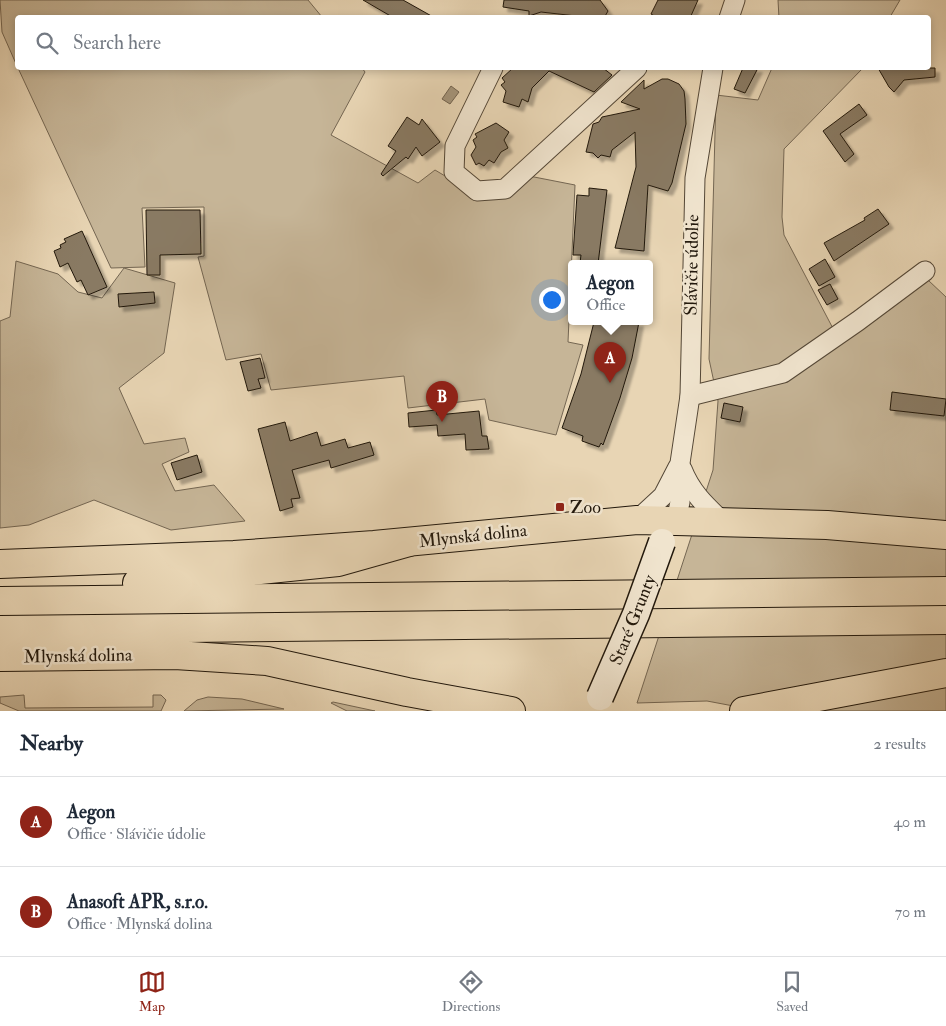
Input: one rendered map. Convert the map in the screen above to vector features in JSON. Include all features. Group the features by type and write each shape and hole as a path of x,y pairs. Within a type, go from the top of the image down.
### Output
{"main road":[{"name":"Mlynská dolina","path":"0,564 234,555 659,520 827,525 946,535"},
{"path":"0,599 338,562 409,542"},
{"path":"0,599 946,591"},
{"path":"0,630 946,620"},
{"name":"Mlynská dolina","path":"0,657 175,655 267,661 408,692 511,711"},
{"path":"744,711 946,673"}],"street":[{"path":"730,15 734,0"},
{"path":"493,70 455,146 454,172 478,191 505,189 635,70"},
{"name":"Slávičie údolie","path":"659,520 680,463 697,394 695,178 707,70"},
{"path":"697,394 783,373 858,321 925,271"},
{"path":"680,463 694,492 723,522"},
{"name":"Slávičie údolie","path":"659,520 680,502 680,463"},
{"name":"Staré Grunty","path":"600,697 640,606 659,520"}],"shaded area":[{"path":"0,0 308,0 320,15 15,15 15,61 2,32"},
{"path":"778,0 900,0 891,15 779,15"},
{"path":"19,70 364,70 365,72 331,135 418,183 435,170 477,195 529,176 575,185 572,260 568,260 568,342 583,345 556,435 489,420 485,399 408,408 404,376 271,390 261,354 226,360 198,257 204,256 204,207 142,208 145,267 111,268"},
{"path":"771,70 861,70 784,149 782,217 784,235 838,338 928,280 946,297 946,711 760,711 707,701 637,703 713,470 718,401 709,359 716,95 758,100"},
{"path":"451,86 459,92 450,104 442,99"},
{"path":"16,261 58,274 78,292 102,298 124,268 175,283 164,353 119,388 144,444 185,438 189,452 162,464 175,491 214,485 245,521 171,530 94,500 29,525 0,528 0,321 10,317"},
{"path":"24,695 25,708 153,707 153,695 161,695 166,700 161,711 19,711 0,703 0,697"},
{"path":"208,697 242,699 284,709 184,711 197,700"},
{"path":"331,703 375,711 347,711"}],"building":[{"path":"363,0 403,0 430,15 389,15"},
{"path":"504,0 600,0 608,11 606,15 567,15 541,12 529,15 529,11 503,7"},
{"path":"658,0 698,0 691,15 651,14"},
{"path":"931,68 935,68 935,77 904,80 894,92 879,70 931,70"},
{"path":"511,70 606,70 612,75 594,92 549,71 532,88 528,102 522,99 519,107 503,102 506,91 501,85 505,82 502,78"},
{"path":"742,70 757,70 745,93 734,89"},
{"path":"662,79 668,79 679,84 684,91 685,99 686,124 672,183 668,191 648,185 644,251 615,248 636,167 635,132 612,150 610,157 601,155 598,158 593,153 586,152 593,124 599,122 602,117 640,109 621,102 644,80 644,89"},
{"path":"859,104 867,115 840,134 854,154 845,162 823,131"},
{"path":"407,117 419,125 422,119 440,142 422,156 416,147 408,159 406,157 383,176 381,174 396,151 388,146"},
{"path":"496,123 509,132 504,140 508,148 501,152 494,163 489,160 484,166 479,163 476,165 471,155 476,147 473,140 477,137 475,134"},
{"path":"589,188 607,190 598,260 580,260 581,255 573,255 577,195 589,196"},
{"path":"878,209 889,224 834,261 824,243 865,220 864,218"},
{"path":"146,210 200,210 201,254 160,255 160,275 147,275"},
{"path":"82,231 107,287 88,295 81,280 77,282 68,263 60,267 54,251 61,248 60,245 66,242 64,239"},
{"path":"825,259 835,277 819,286 809,269"},
{"path":"830,284 838,299 827,305 818,290"},
{"path":"154,292 155,303 119,307 118,294"},
{"path":"593,325 638,325 632,358 620,398 603,445 601,443 599,447 582,441 583,436 562,428 581,374"},
{"path":"260,358 265,378 258,379 261,388 248,391 240,362"},
{"path":"892,392 946,399 944,416 890,410"},
{"path":"724,403 743,407 740,422 721,418"},
{"path":"436,410 437,415 479,411 482,436 487,436 489,449 466,450 465,434 438,436 437,425 409,427 408,413"},
{"path":"285,422 290,441 317,432 321,446 345,439 348,448 370,442 374,455 331,468 329,460 292,470 300,498 291,499 293,507 280,511 258,429"},
{"path":"197,455 202,472 177,480 171,463"}],"place":[{"name":"Aegon","path":"610,383"},
{"name":"Anasoft APR, s.r.o.","path":"442,422"},
{"name":"Zoo","path":"560,507"}]}
